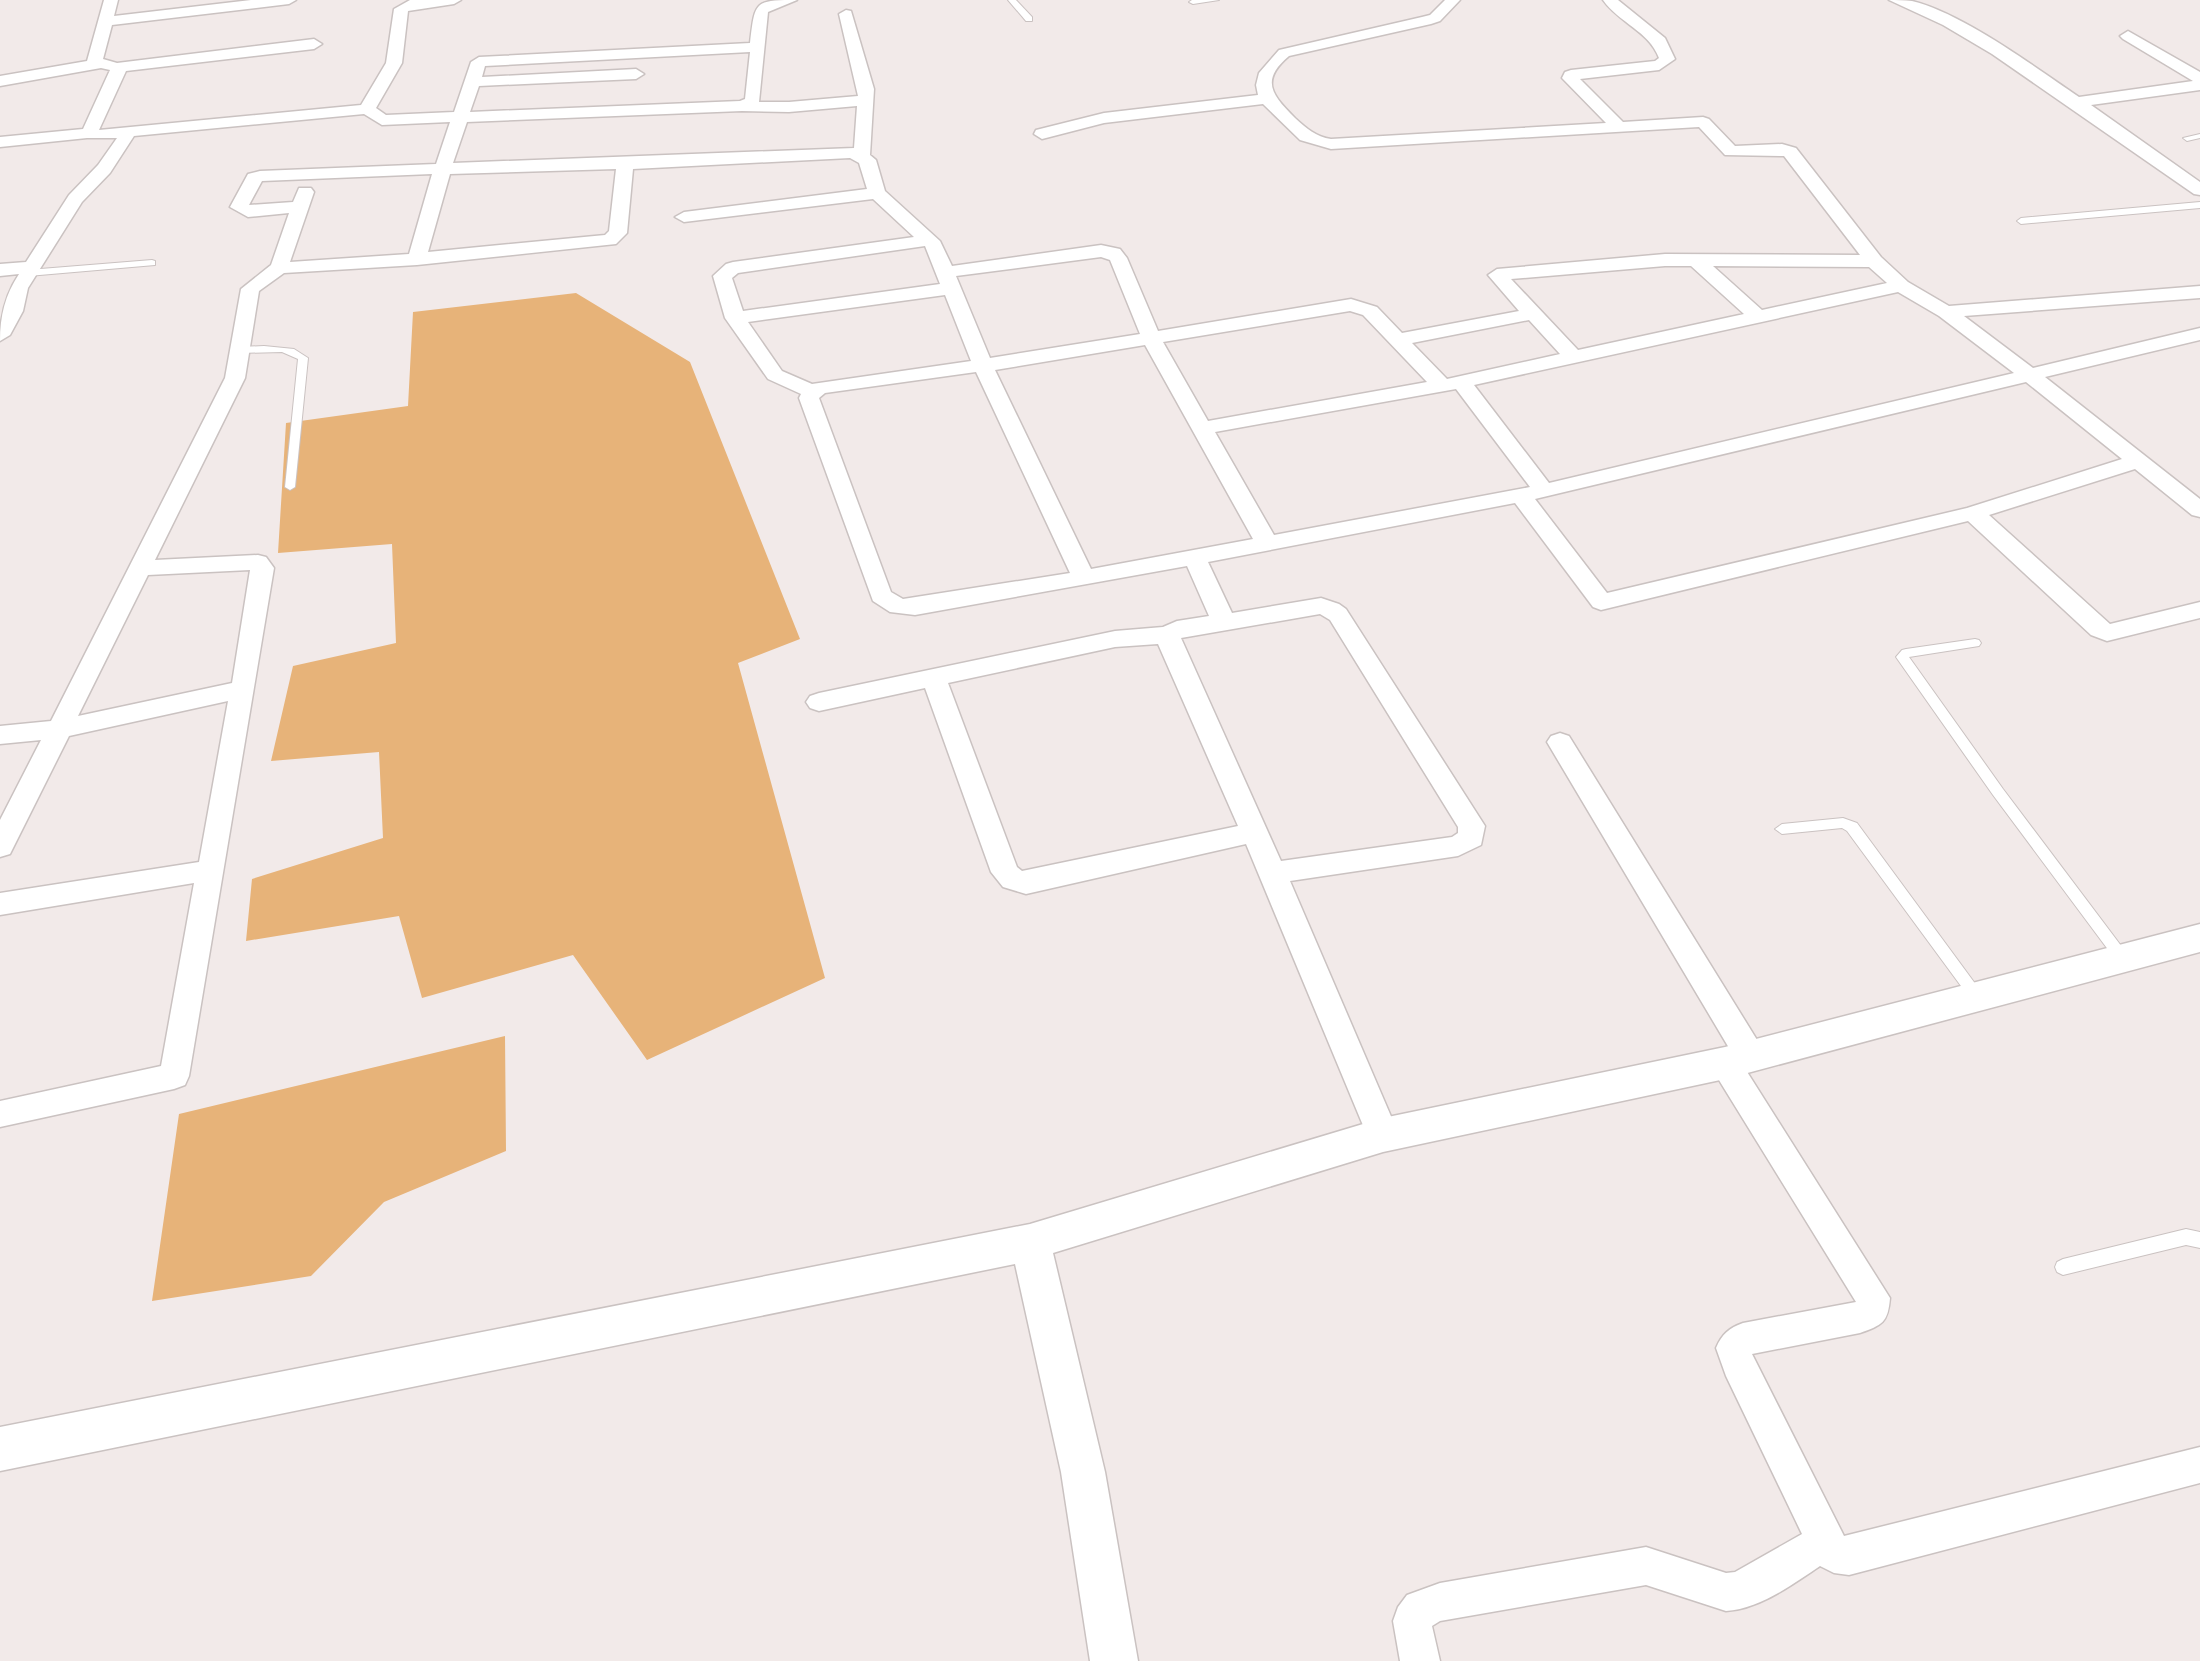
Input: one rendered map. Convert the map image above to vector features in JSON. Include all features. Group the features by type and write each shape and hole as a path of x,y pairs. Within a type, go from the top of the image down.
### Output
{"street":[{"path":"111,0 95,62 100,64 118,67 314,44"},
{"path":"106,21 290,0"},
{"path":"367,109 394,63 400,9 409,3 454,0"},
{"path":"742,106 753,99 762,8 790,0"},
{"path":"1453,0 1435,18 1284,53 1271,62 1267,71 1264,87 1267,99 1307,139 1317,143 1694,120 1709,125 1731,151 1782,149 1790,152 1874,261 1902,286 1946,312 2030,375 2200,510"},
{"path":"1610,0 1620,11 1660,41 1667,59 1665,63 1659,65 1571,75 1570,78 1617,125"},
{"path":"1896,0 1943,18 2077,102 2200,190"},
{"path":"846,14 867,100 862,155"},
{"path":"2128,36 2199,85"},
{"path":"417,259 442,167 476,65 484,61 639,56 757,47"},
{"path":"639,56 636,74 646,110"},
{"path":"0,81 100,64"},
{"path":"89,133 118,67"},
{"path":"470,82 636,74"},
{"path":"2077,102 2199,85"},
{"path":"1042,134 1104,118 1267,99"},
{"path":"0,142 367,109 382,120 742,106 789,107 867,100"},
{"path":"0,335 13,311 19,288 75,199 104,169 129,132"},
{"path":"299,207 248,212 239,207 254,178 314,172 625,164 853,153 862,155 867,160 877,193 934,244 983,365 1084,578"},
{"path":"0,847 235,378 250,289 279,268 417,259 610,240 618,233 625,164"},
{"path":"279,268 299,207 314,172"},
{"path":"684,217 877,193"},
{"path":"812,392 775,375 735,318 722,276 733,268 929,240"},
{"path":"735,318 1101,251 1113,252 1118,258 1152,339 1267,543"},
{"path":"1574,357 1497,275 1665,260 1874,261"},
{"path":"1696,260 1758,317"},
{"path":"0,270 30,270"},
{"path":"1202,428 1451,384 1902,286"},
{"path":"1946,312 2200,292"},
{"path":"1544,490 1451,384 1395,340 1370,311 1351,305 1152,339 820,388 812,392 809,398 881,596 898,607 915,607 1084,578 1544,490 2200,334"},
{"path":"1395,340 1532,314"},
{"path":"1520,495 1601,602 1973,513 2138,461"},
{"path":"1973,513 2098,629 2107,633 2200,610"},
{"path":"1194,557 1224,622"},
{"path":"0,1114 174,1076 243,689 262,568 258,562 139,568"},
{"path":"819,702 1115,639 1169,635 1177,629 1320,606 1331,609 1338,615 1472,826 1471,838 1458,846 1273,873"},
{"path":"1169,635 1169,642 1273,873 1383,1135"},
{"path":"934,678 1005,872 1013,880 1026,883 1255,832"},
{"path":"0,735 58,729 243,689"},
{"path":"1560,742 1873,1298 1872,1311 1860,1317 1743,1339 1733,1348 1738,1364 1825,1541 1834,1554 1849,1556 2200,1465"},
{"path":"0,903 211,870"},
{"path":"0,1449 1030,1242 1383,1135 1738,1060 2200,938"},
{"path":"1030,1242 1083,1473 1114,1661"},
{"path":"1420,1661 1412,1621 1421,1609 1440,1602 1646,1566 1664,1569 1729,1593 1746,1588 1825,1541"}],"lane":[{"path":"1012,0 1029,19"},
{"path":"1193,2 1215,0"},
{"path":"2187,138 2200,136"},
{"path":"2021,220 2200,205"},
{"path":"30,270 152,263"},
{"path":"240,350 288,350 299,353 303,358 290,487"},
{"path":"1975,643 1906,653 1902,657 1904,664 1991,783 2123,959"},
{"path":"1782,829 1843,823 1852,827 1977,997"},
{"path":"2064,1267 2186,1237 2200,1240"}],"shaded area":[{"path":"576,293 690,362 800,639 738,663 825,978 647,1060 573,955 422,998 399,916 246,941 252,879 383,838 379,752 271,761 293,666 396,643 392,544 278,553 286,423 408,406 413,312"},
{"path":"505,1036 506,1151 384,1202 311,1276 152,1301 179,1114"}]}
